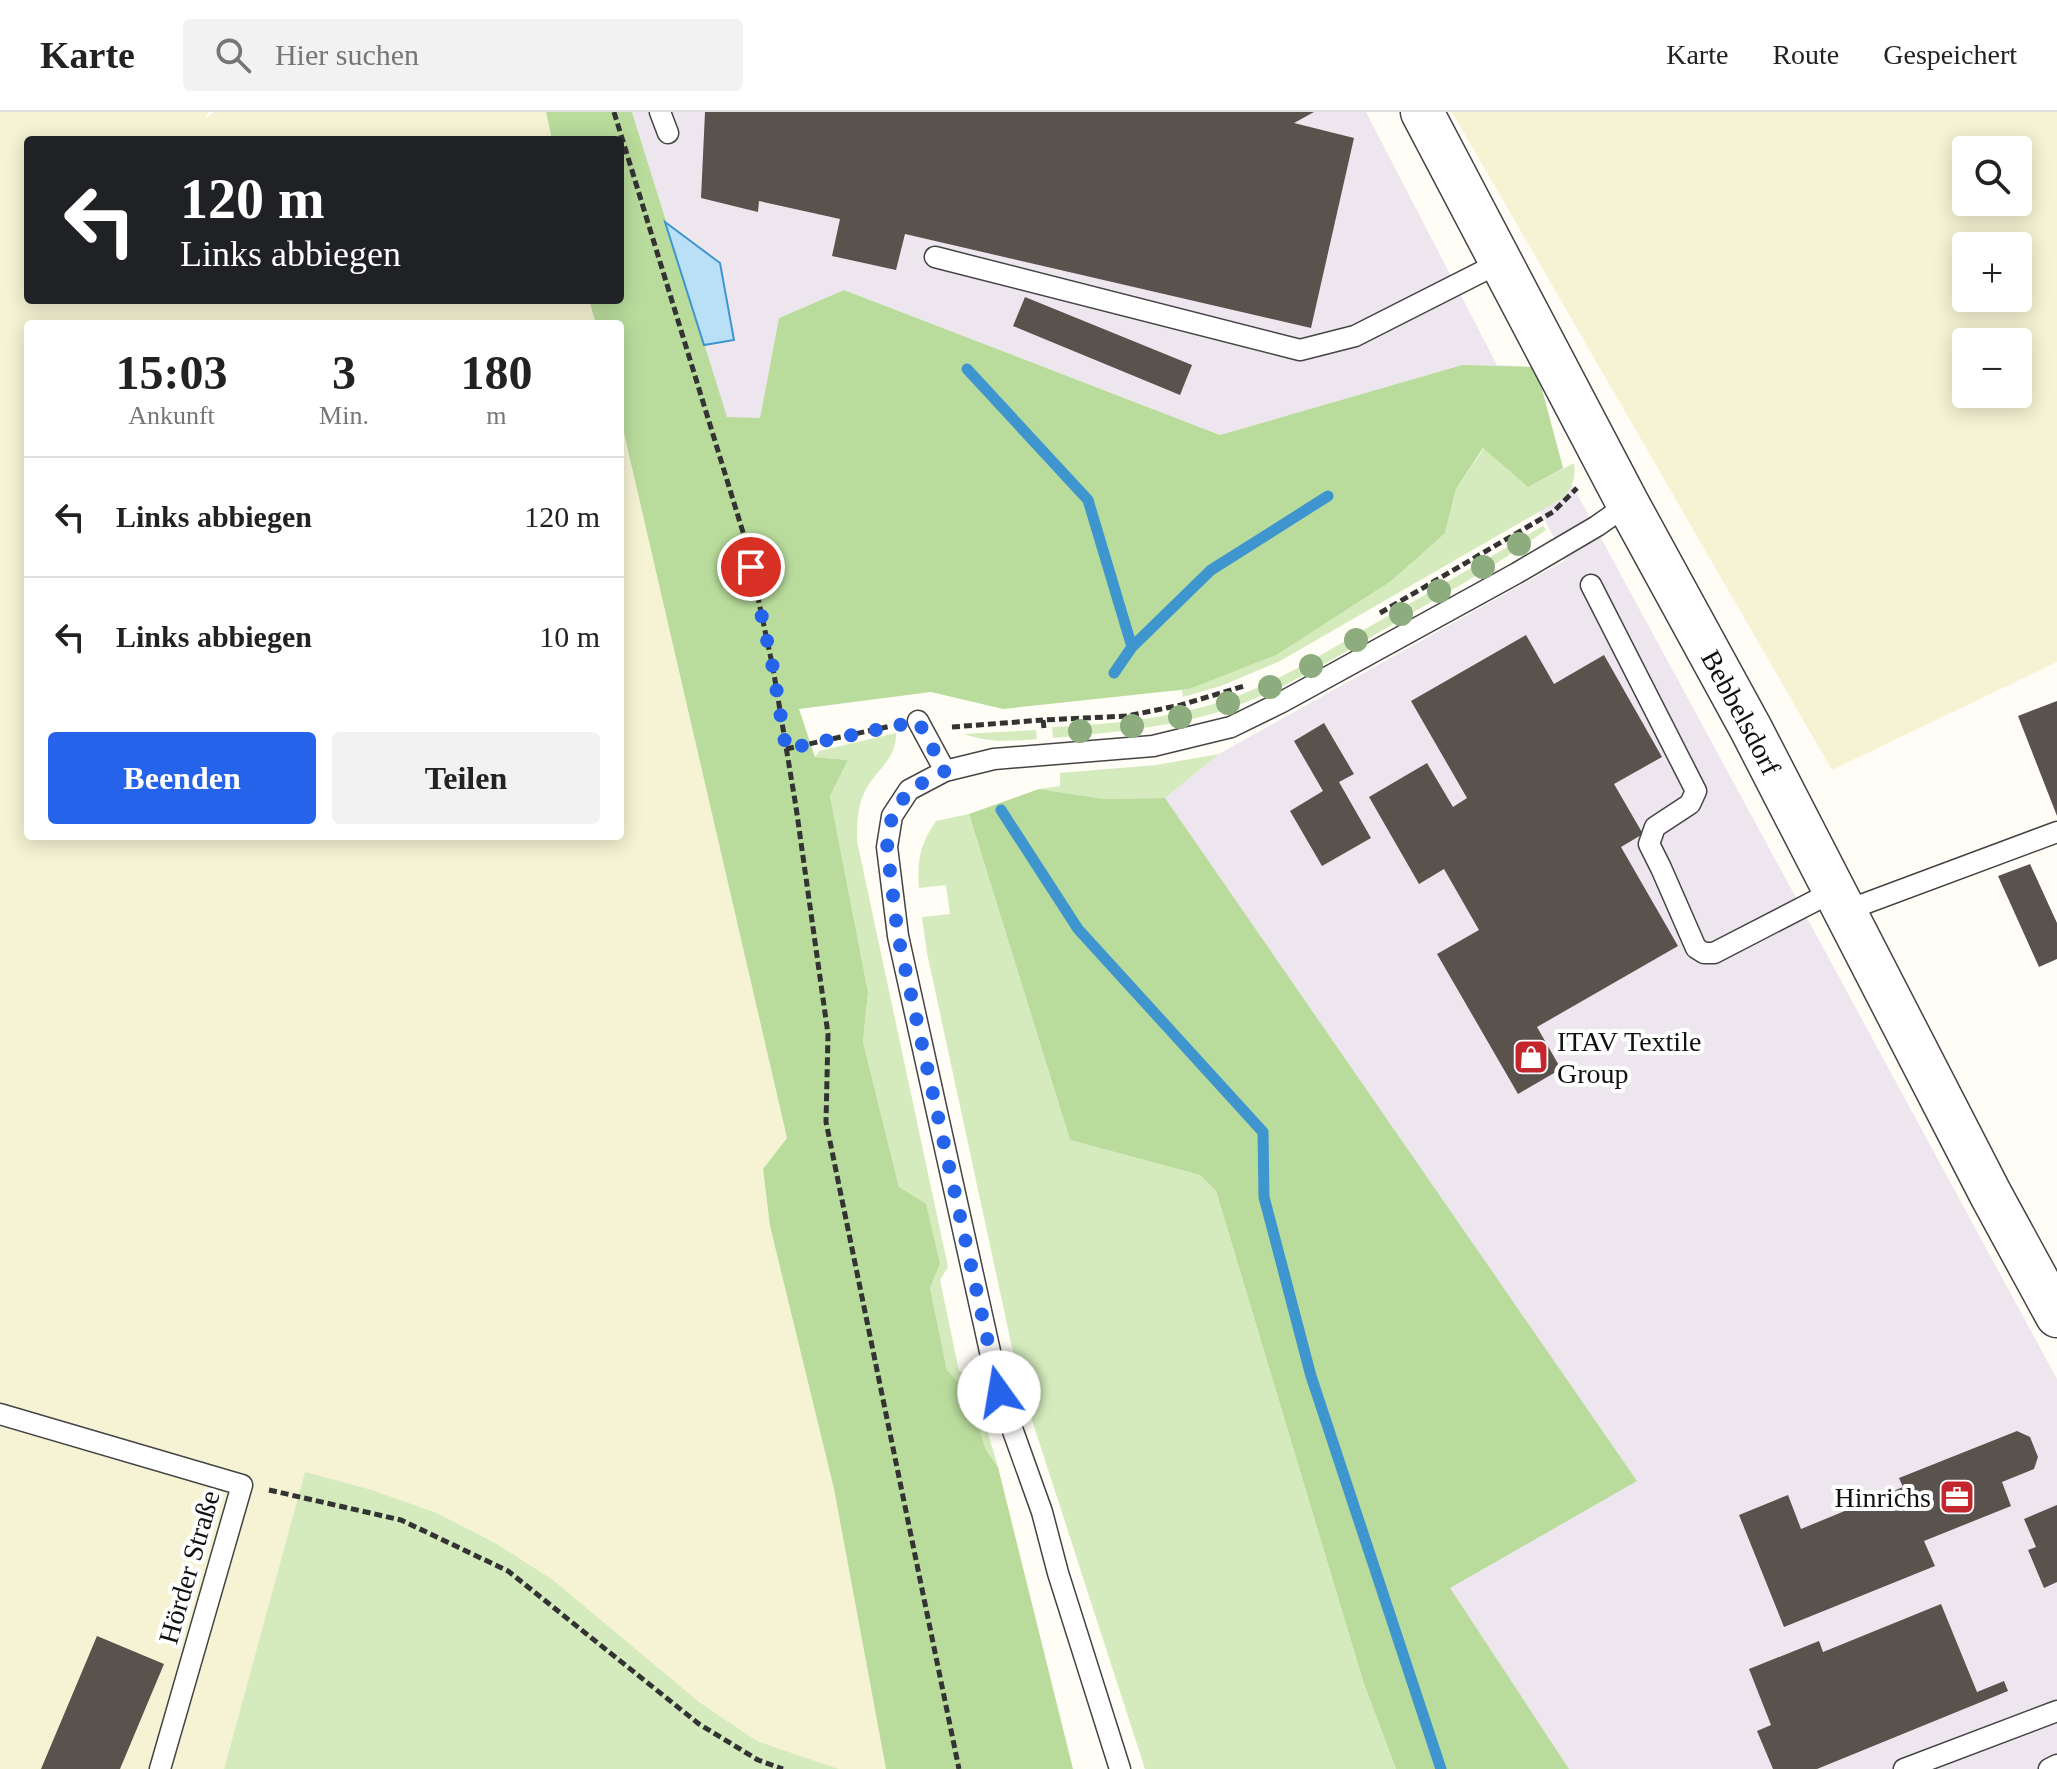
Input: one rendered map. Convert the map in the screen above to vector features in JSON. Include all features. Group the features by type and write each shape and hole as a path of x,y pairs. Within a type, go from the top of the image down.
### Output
{"street":[{"name":"Bebbelsdorf","path":"1422,112 1628,504 1751,729 1991,1195 2057,1316"}],"lane":[{"path":"660,112 668,133"},
{"path":"935,257 1300,350 1355,336 1501,262"},
{"path":"1120,1769 1058,1573 1042,1512 999,1392 898,936 887,847 892,816 909,790 945,771 994,759 1153,746 1231,727 1517,573 1628,504"},
{"path":"1591,585 1696,791 1690,804 1655,827 1649,844 1696,948 1704,953 1714,953 1840,901 2057,832"},
{"path":"918,721 945,771"},
{"name":"Hörder Straße","path":"0,1414 242,1485 160,1769"},
{"path":"1904,1769 2057,1711"},
{"path":"2049,1769 2057,1765"}],"path":[{"path":"614,112 621,136"},
{"path":"624,145 746,542 773,668 828,1034 826,1122 959,1769"},
{"path":"1377,614 1553,512 1582,482 1577,452 1596,441"},
{"path":"786,749 918,721 954,728 1127,716 1181,705 1249,684"},
{"path":"1043,720 1047,756"},
{"path":"242,1485 401,1520 508,1571 699,1724 758,1760 783,1769"}],"shaded area":[{"path":"0,112 209,112 205,119 214,112 546,112 551,136 24,136 24,304 590,304 595,320 24,320 24,840 624,840 624,433 787,1138 763,1169 770,1226 834,1489 886,1769 839,1769 757,1741 699,1702 495,1543 437,1513 372,1490 305,1473 224,1769 0,1769"},
{"path":"632,112 1366,112 1497,365 1536,367 1563,468 2057,1379 2057,1769 1569,1769 1449,1588 1636,1481 1165,798 1219,754 1566,560 1462,365 1220,435 844,290 779,318 760,419 726,417"},
{"path":"1452,112 2057,112 2057,662 1832,770"}],"green space":[{"path":"546,112 632,112 727,417 760,418 779,318 844,290 1220,435 1462,365 1536,367 1563,468 1528,487 1483,448 1456,489 1445,533 1391,581 1276,655 1189,689 1003,709 931,692 799,709 815,757 848,760 830,796 868,992 863,1042 899,1187 926,1204 940,1264 930,1288 947,1370 968,1393 986,1450 998,1467 1073,1769 886,1769 834,1489 770,1226 763,1169 787,1138 624,433 624,320 595,320 590,304 624,304 624,136 551,136"},
{"path":"1484,448 1528,487 1574,463 1571,486 1563,498 1280,661 1221,686 1183,697 1182,690 1189,689 1445,533 1456,489"},
{"path":"1543,526 1546,530 1472,578 1326,663 1254,699 1204,716 1167,724 1053,738 1052,727 1152,718 1202,707 1250,691 1313,660"},
{"path":"1036,730 1037,739 992,740 964,734"},
{"path":"896,733 890,757 863,795 857,841 948,1267 940,1280 959,1371 970,1373 998,1467 986,1450 968,1393 947,1370 930,1288 940,1264 899,1187 863,1042 868,992 830,796 848,760 815,757 819,751"},
{"path":"1219,754 1165,798 1104,799 1039,789 1060,786 1060,773 1156,765"},
{"path":"1039,789 1104,799 1165,798 1637,1481 1450,1588 1569,1769 1396,1769 1363,1681 1216,1191 1200,1175 1070,1140 969,814"},
{"path":"969,814 1070,1140 1200,1175 1216,1191 1363,1681 1396,1769 1145,1769 1019,1380 927,953 922,917 950,914 946,885 919,888 919,861 923,845 936,821"},
{"path":"305,1472 372,1490 437,1513 495,1543 553,1580 699,1702 757,1741 839,1769 224,1769"}],"water":[{"path":"665,222 720,263 734,340 704,345"}],"building":[{"path":"705,112 1314,112 1294,123 1354,138 1311,328 905,234 896,270 832,256 840,219 759,201 758,212 701,198"},
{"path":"1025,297 1192,365 1180,395 1013,326"},
{"path":"1526,635 1554,684 1604,655 1662,757 1614,784 1643,834 1621,847 1678,946 1537,1027 1561,1069 1518,1094 1437,954 1479,930 1444,869 1419,884 1369,797 1427,763 1453,807 1467,798 1411,701"},
{"path":"2057,701 2057,816 2018,716"},
{"path":"1324,723 1354,774 1339,782 1371,838 1322,866 1290,811 1323,791 1294,741"},
{"path":"2030,864 2057,923 2057,959 2039,967 1998,876"},
{"path":"2017,1431 2030,1437 2038,1457 2034,1469 2002,1482 2011,1506 1924,1541 1935,1566 1784,1627 1739,1515 1788,1495 1801,1529 1903,1487 1899,1478"},
{"path":"2057,1505 2057,1582 2044,1588 2028,1550 2036,1547 2024,1519"},
{"path":"1941,1604 1977,1692 2004,1681 2008,1691 1817,1769 1773,1769 1757,1731 1771,1725 1749,1669 1819,1641 1823,1652"},
{"path":"97,1636 164,1664 120,1769 41,1769"}],"waterway":[{"path":"967,369 1088,500 1132,647 1114,673"},
{"path":"1132,647 1211,570 1328,496"},
{"path":"1001,810 1078,929 1263,1132 1264,1197 1311,1376 1441,1769"}],"place":[{"name":"ITAV Textile Group","path":"1531,1057"},
{"name":"Hinrichs","path":"1957,1497"}],"route":[{"path":"751,567 773,668 786,749 918,721 945,771 909,790 892,816 887,847 898,936 999,1392"}]}
